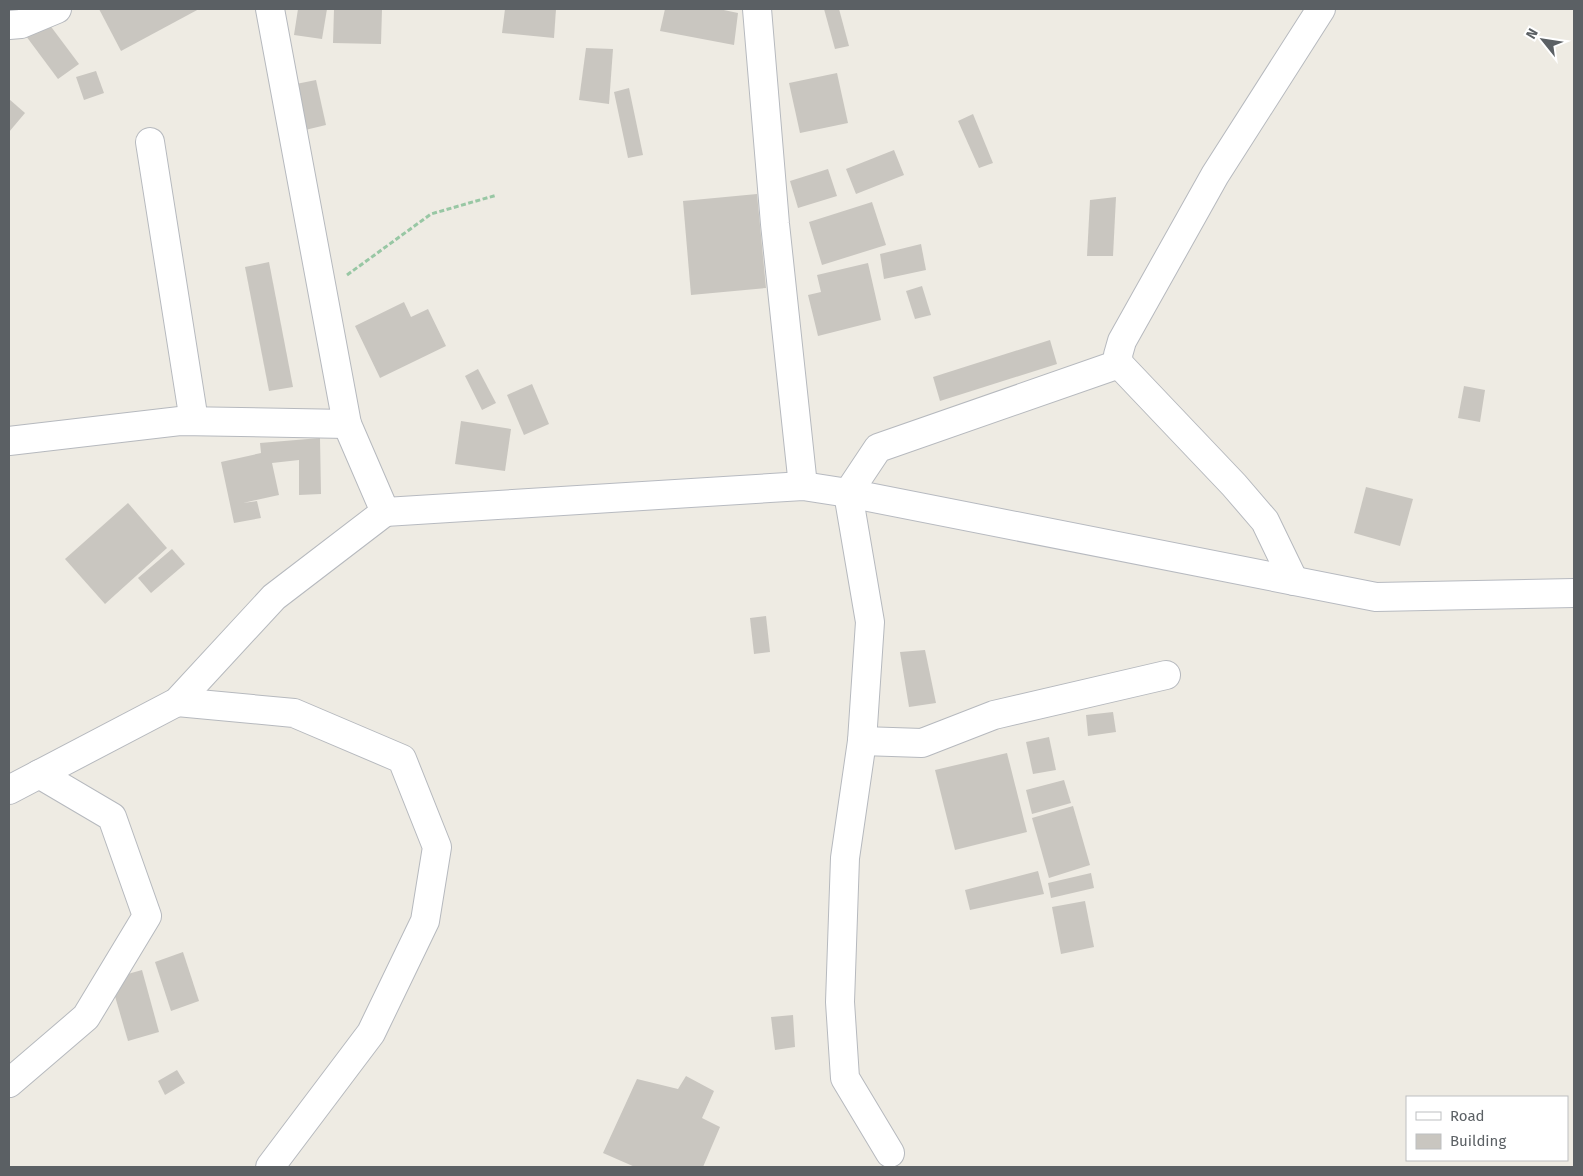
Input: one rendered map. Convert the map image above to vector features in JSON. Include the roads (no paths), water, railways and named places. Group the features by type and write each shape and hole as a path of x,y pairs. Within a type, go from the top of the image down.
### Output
{"street":[{"path":"9,25 21,24 57,9"},
{"path":"270,9 347,424 384,512"},
{"path":"757,9 775,224 803,486"},
{"path":"1294,581 1265,521 1234,484 1119,364 1118,356 1122,341 1215,175 1321,9"},
{"path":"150,142 194,421"},
{"path":"890,1153 845,1078 840,1002 845,858 862,741 870,622 848,493 878,448 1119,364"},
{"path":"9,441 180,421 347,424"},
{"path":"9,790 178,702 274,597 384,512 803,486 848,493 1376,597 1574,593"},
{"path":"862,741 922,742 994,715 1166,675"},
{"path":"178,702 294,713 402,759 438,847 425,921 371,1033 270,1167"},
{"path":"9,1083 86,1017 147,916 112,817 40,774"}]}
